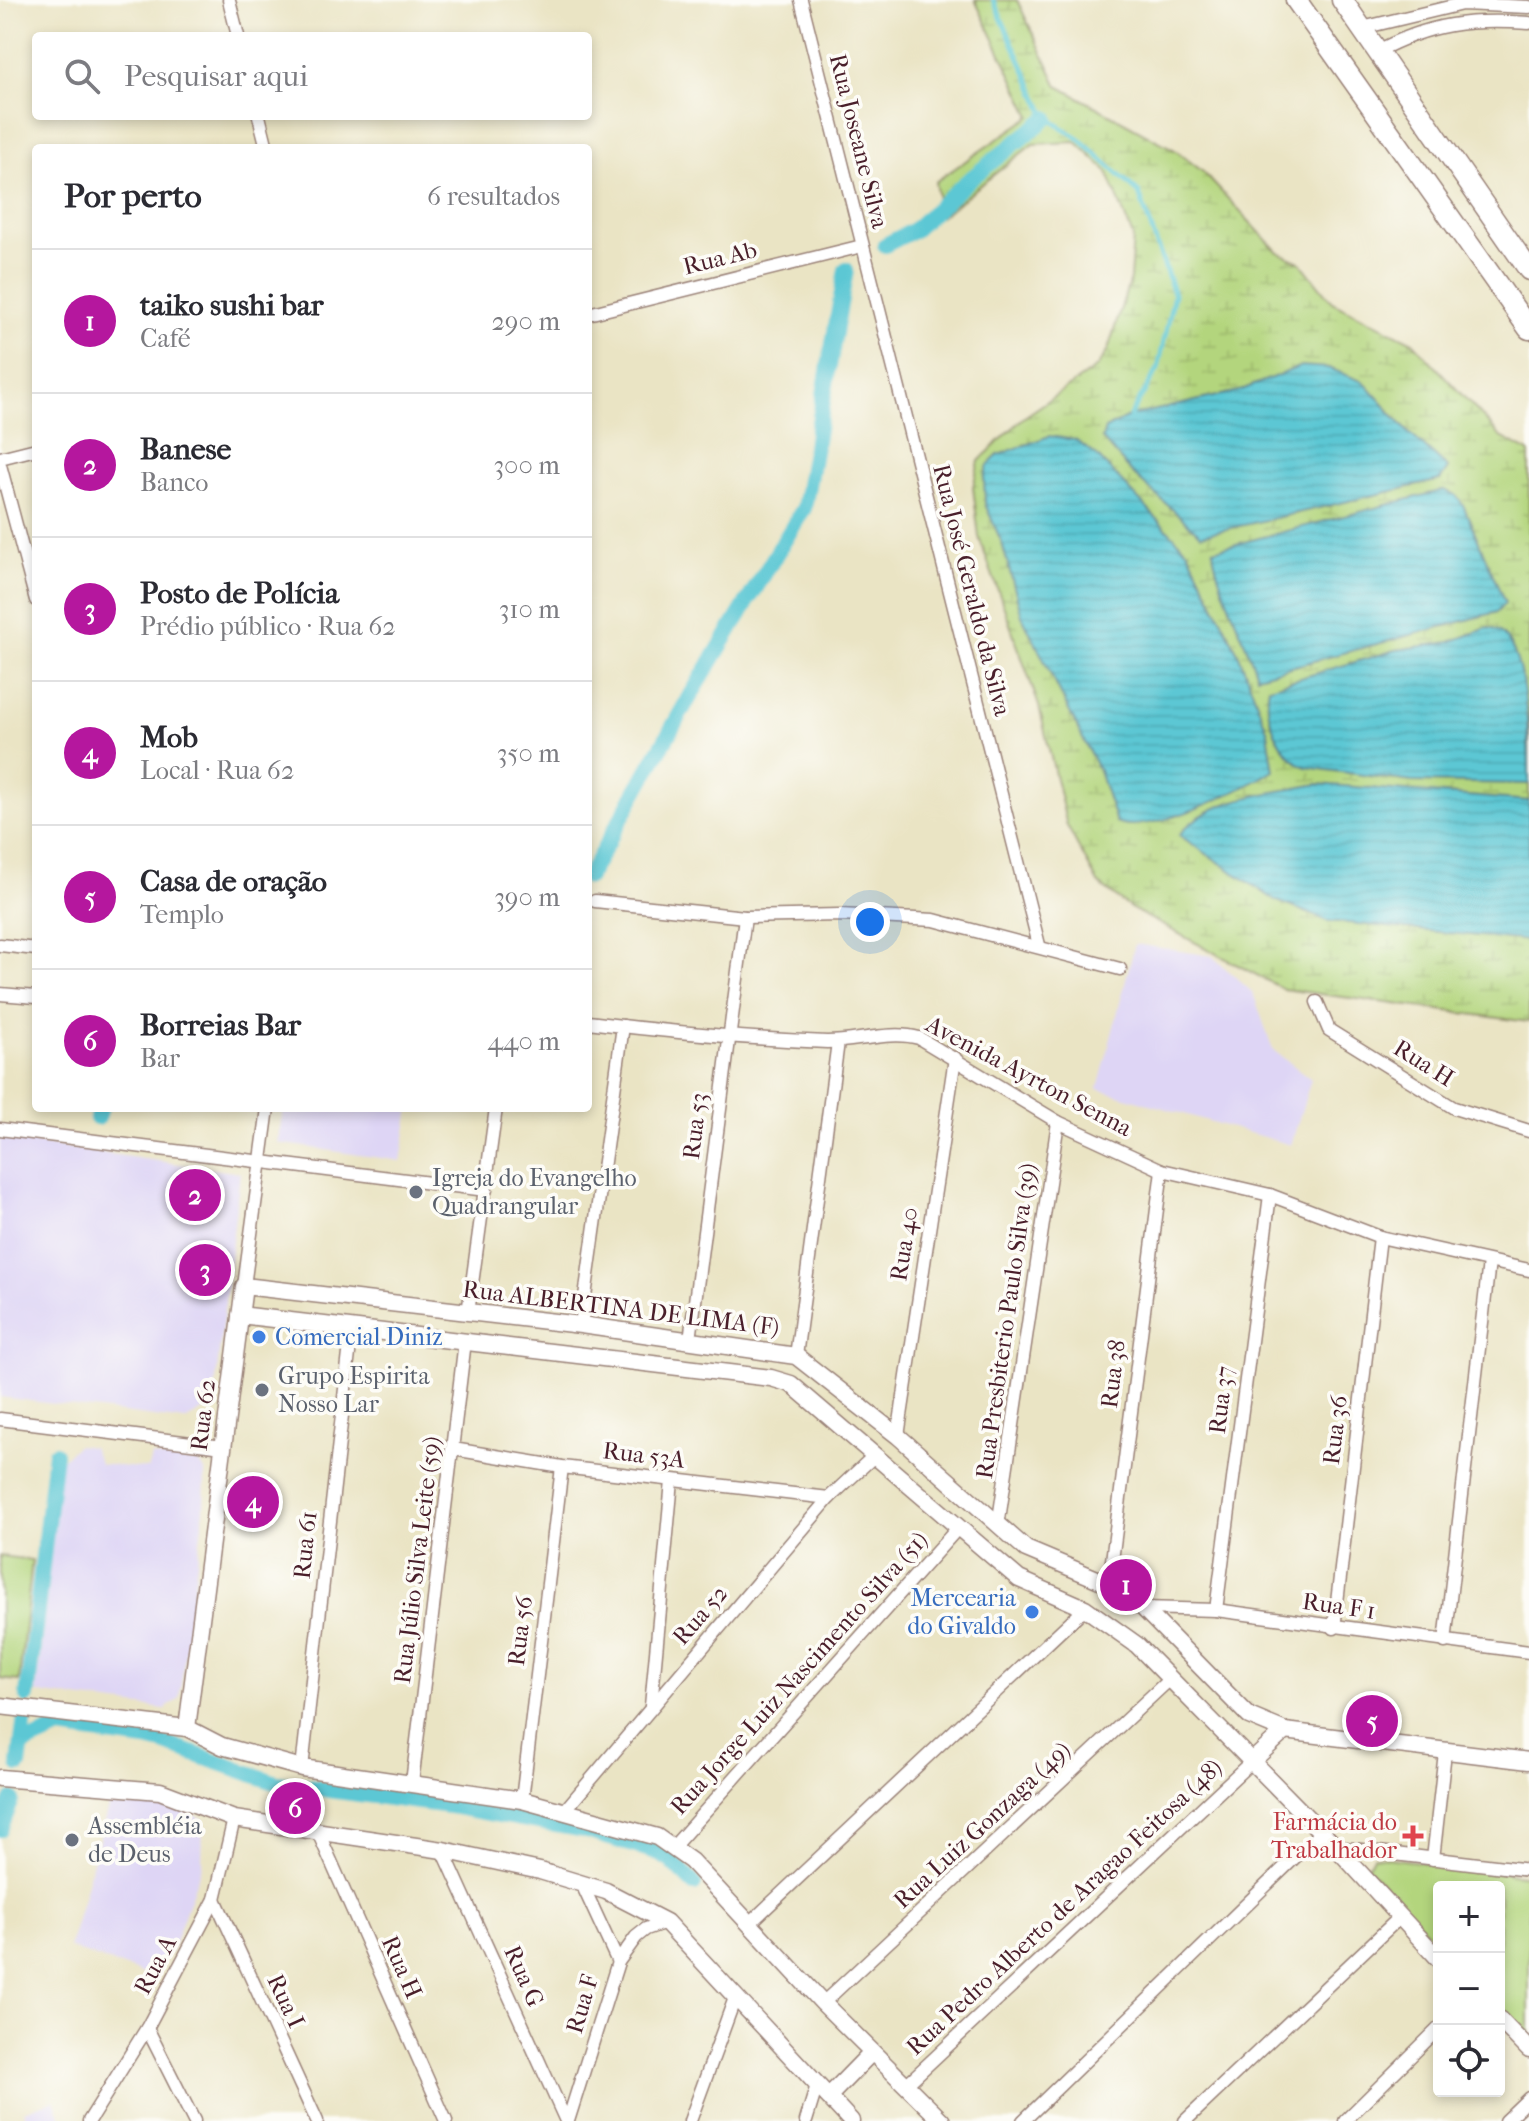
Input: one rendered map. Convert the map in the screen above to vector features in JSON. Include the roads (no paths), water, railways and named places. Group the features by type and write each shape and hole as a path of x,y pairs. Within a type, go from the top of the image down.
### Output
{"main road":[{"path":"1296,0 1529,329"},
{"path":"1342,0 1529,270"}],"street":[{"path":"229,0 237,32"},
{"name":"Rua Joseane Silva","path":"801,0 862,246"},
{"path":"1362,28 1476,2 1529,7"},
{"path":"1376,52 1420,31 1463,20 1529,23"},
{"path":"260,120 266,144"},
{"name":"Rua Ab","path":"592,313 862,246"},
{"name":"Rua José Geraldo da Silva","path":"862,246 1039,945"},
{"path":"0,458 32,450"},
{"path":"0,465 32,585"},
{"path":"595,901 745,917 840,915 934,920 1039,945 1120,969"},
{"name":"Rua 53","path":"690,1340 745,917"},
{"path":"0,945 32,949"},
{"path":"0,994 32,997"},
{"name":"Rua H","path":"1317,1002 1329,1030 1454,1108 1529,1131"},
{"name":"Avenida Ayrton Senna","path":"592,1022 729,1039 838,1042 913,1036 955,1058 1058,1122 1162,1170 1270,1195 1380,1237 1529,1270"},
{"path":"581,1325 623,1026"},
{"path":"796,1356 838,1042"},
{"name":"Rua 40","path":"898,1436 955,1058"},
{"name":"Rua 62","path":"187,1728 267,1112"},
{"path":"468,1313 496,1112"},
{"name":"Rua Presbiterio Paulo Silva (39)","path":"998,1526 1058,1122"},
{"path":"0,1129 486,1190"},
{"name":"Rua 38","path":"1109,1584 1162,1170"},
{"name":"Rua 37","path":"1216,1610 1270,1195"},
{"name":"Rua 36","path":"1334,1628 1380,1237"},
{"path":"1445,1642 1489,1262"},
{"name":"Rua ALBERTINA DE LIMA (F)","path":"244,1286 581,1325 796,1356 898,1436 1036,1556 1109,1584 1143,1608 1249,1716 1285,1731 1529,1761"},
{"path":"240,1315 784,1381 875,1455 957,1529 1029,1586 1085,1608 1126,1635 1336,1847 1433,1953"},
{"name":"Rua 61","path":"302,1768 352,1327"},
{"name":"Rua Júlio Silva Leite (59)","path":"412,1783 465,1341"},
{"path":"0,1419 223,1447"},
{"name":"Rua 53A","path":"453,1449 562,1467 829,1498"},
{"name":"Rua 52","path":"566,1809 829,1498 875,1455"},
{"name":"Rua 56","path":"522,1800 562,1467"},
{"path":"651,1706 672,1481"},
{"name":"Rua Jorge Luiz Nascimento Silva (51)","path":"674,1846 957,1529"},
{"path":"749,1924 1085,1608"},
{"name":"Rua F 1","path":"1143,1608 1216,1610 1529,1652"},
{"name":"Rua Luiz Gonzaga (49)","path":"823,2003 1171,1678"},
{"path":"0,1706 187,1728 222,1746 302,1768 522,1800 642,1830 674,1846 823,2003 867,2057 907,2084 942,2121"},
{"path":"1251,1762 1285,1731"},
{"path":"1433,1859 1445,1752"},
{"name":"Rua Pedro Alberto de Aragao Feitosa (48)","path":"907,2084 1251,1762"},
{"path":"0,1778 152,1789 234,1819 443,1850 581,1882 606,1891 666,1922 851,2121"},
{"name":"Rua A","path":"89,2121 147,2028 215,1899 234,1819"},
{"name":"Rua H","path":"318,1832 446,2121"},
{"path":"1023,2121 1320,1833"},
{"path":"1336,1847 1529,1870"},
{"name":"Rua G","path":"443,1850 567,2121"},
{"path":"581,1882 618,1962"},
{"name":"Rua I","path":"215,1899 317,2121"},
{"path":"1185,2121 1399,1918"},
{"name":"Rua F","path":"567,2121 618,1962 636,1937 646,1929 666,1922"},
{"path":"690,2121 736,1995"},
{"path":"1505,2025 1529,2050"},
{"path":"147,2028 194,2121"},
{"path":"1345,2121 1433,2034"},
{"path":"806,2121 823,2090 850,2074 867,2057"},
{"path":"1505,2121 1529,2098"}],"water":[{"path":"1301,366 1329,368 1364,382 1408,432 1448,468 1440,480 1201,535 1134,475 1102,439 1105,429 1130,416 1239,391"},
{"path":"1049,436 1075,440 1096,455 1188,551 1239,655 1268,732 1274,771 1219,799 1172,817 1131,825 1116,822 1099,771 1022,616 1002,543 985,504 984,478 988,465 998,455"},
{"path":"1444,490 1456,495 1464,507 1505,603 1497,612 1257,676 1219,578 1213,550"},
{"path":"1487,628 1501,633 1519,667 1527,717 1529,784 1412,782 1306,767 1288,754 1275,733 1268,709 1269,687 1396,650 1450,642"},
{"path":"1318,784 1529,801 1529,941 1328,921 1275,900 1179,835 1192,822 1225,804"}],"waterway":[{"path":"993,0 1047,118 1076,136 1139,193 1174,294 1158,369 1130,416"},
{"path":"885,245 914,230 965,183 1047,118"},
{"path":"592,870 685,705 804,508 846,270"},
{"path":"97,1118 99,1112"},
{"path":"27,1696 55,1453"},
{"path":"19,1765 25,1717"},
{"path":"22,1745 60,1728 160,1742 277,1783 449,1806 583,1830 654,1851 670,1860 694,1884"},
{"path":"0,1829 12,1800"}],"place":[{"name":"Igreja do Evangelho Quadrangular","path":"416,1192"},
{"name":"Banese","path":"195,1195"},
{"name":"Posto de Polícia","path":"205,1270"},
{"name":"Comercial Diniz","path":"259,1337"},
{"name":"Grupo Espirita Nosso Lar","path":"262,1390"},
{"name":"Mob","path":"253,1502"},
{"name":"taiko sushi bar","path":"1126,1585"},
{"name":"Mercearia do Givaldo","path":"1032,1612"},
{"name":"Casa de oração","path":"1372,1721"},
{"name":"Borreias Bar","path":"295,1808"},
{"name":"Farmácia do Trabalhador","path":"1413,1836"},
{"name":"Assembléia de Deus","path":"72,1840"}]}
